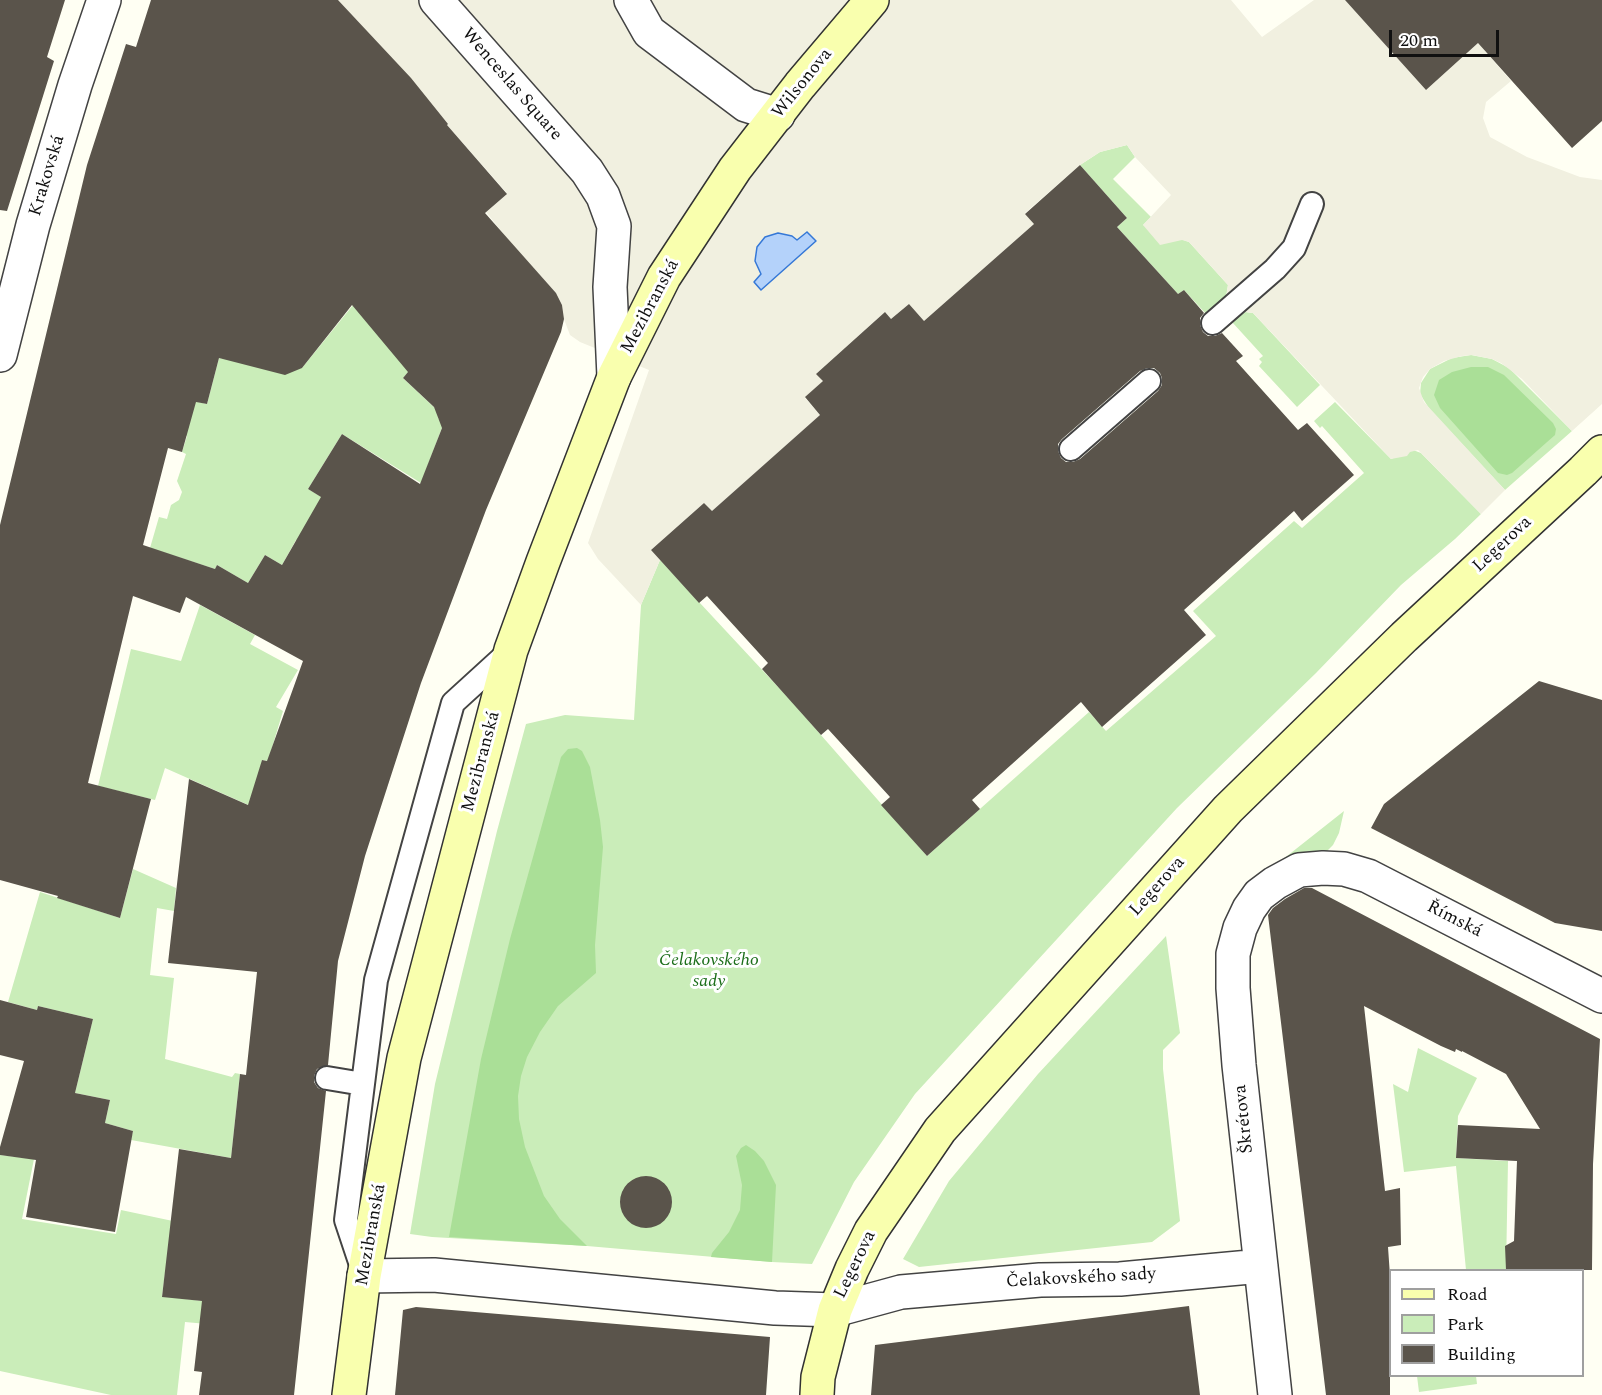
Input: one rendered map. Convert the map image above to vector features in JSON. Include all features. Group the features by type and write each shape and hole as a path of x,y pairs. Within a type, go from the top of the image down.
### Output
{"main road":[{"name":"Wilsonova","path":"735,170 800,86 872,0"},
{"name":"Mezibranská","path":"349,1395 364,1276 404,1058 511,650 614,377 664,277 735,170"},
{"name":"Legerova","path":"817,1395 818,1377 835,1310 852,1269 872,1230 940,1130 1228,809 1404,637 1602,452"}],"street":[{"name":"Krakovská","path":"0,355 33,225 104,0"},
{"path":"436,0 587,171 603,196 614,226 610,286 614,377"},
{"path":"631,0 649,32 746,105 778,116"},
{"name":"Římská","path":"1299,870 1344,869 1368,876 1602,996"},
{"name":"Škrétova","path":"1275,1395 1239,1065 1233,988 1233,954 1240,928 1259,895 1299,870"},
{"name":"Čelakovského sady","path":"364,1276 434,1275 775,1308 835,1310 901,1292 1040,1280 1120,1279 1261,1266"}],"lane":[{"path":"1213,323 1275,269 1294,248 1312,204"},
{"path":"1071,449 1149,381"},
{"path":"364,1276 346,1220 376,980 453,703 511,650"},
{"path":"327,1078 363,1084"}],"green space":[{"path":"1127,145 1135,157 1113,179 1151,217 1143,225 1189,242 1228,285 1226,297 1207,315 1184,290 1178,294 1117,227 1127,218 1080,165 1100,152"},
{"path":"362,294 428,350 403,378 437,410 438,418 443,425 421,483 342,434 308,489 337,506 325,557 296,540 282,565 265,555 248,583 217,565 215,569 150,548 159,517 167,519 171,505 179,500 182,492 177,481 186,454 182,452 187,436 164,431 172,396 207,404 219,358 302,368"},
{"path":"1245,312 1253,313 1320,385 1297,407 1259,366 1262,362 1259,359 1263,356 1232,322"},
{"path":"1471,355 1492,359 1509,368 1572,431 1505,490 1430,410 1420,394 1421,383 1430,369 1452,358"},
{"path":"1471,367 1488,367 1504,375 1553,423 1556,429 1555,435 1507,475 1498,473 1440,408 1434,395 1439,380 1452,372"},
{"name":"Čelakovského sady","path":"1335,402 1391,459 1413,450 1421,453 1481,514 1401,585 1316,673 1177,808 915,1094 854,1182 812,1264 410,1234 435,1084 497,831 526,724 565,715 634,720 641,605 660,560 792,702 927,856 1089,712 1106,731 1216,636 1193,611 1294,521 1302,528 1364,473 1322,426 1320,428 1314,421"},
{"path":"200,605 255,635 250,644 298,670 276,707 283,711 268,761 262,760 253,807 165,768 155,800 98,786 131,649 181,661"},
{"path":"577,748 582,751 590,767 603,847 595,945 596,973 558,1006 540,1032 527,1057 518,1096 519,1119 525,1147 544,1196 560,1219 587,1246 449,1237 481,1059 510,939 561,757 568,749"},
{"path":"1344,811 1339,833 1333,845 1324,854 1286,865 1282,860"},
{"path":"133,869 176,888 174,911 157,908 150,975 174,978 165,1059 232,1077 235,1073 240,1074 231,1158 131,1140 133,1131 105,1123 110,1100 75,1093 93,1019 38,1006 37,1010 8,1002 40,892 120,918"},
{"path":"1166,936 1180,1033 1163,1050 1163,1069 1180,1221 1152,1242 919,1267 903,1259 949,1181 1038,1074"},
{"path":"1418,1048 1477,1078 1458,1116 1456,1158 1508,1161 1506,1269 1466,1269 1456,1166 1404,1172 1393,1084 1408,1092"},
{"path":"746,1145 764,1161 776,1185 772,1262 711,1257 729,1232 740,1210 742,1185 736,1156"},
{"path":"0,1155 34,1159 22,1219 116,1234 121,1210 187,1224 181,1275 165,1273 162,1296 210,1302 207,1324 185,1322 177,1395 111,1395 0,1371"},
{"path":"1417,1377 1476,1377 1477,1384 1419,1392"}],"shaded area":[{"path":"338,0 1231,0 1262,37 1314,0 1345,0 1426,90 1478,43 1511,81 1486,102 1483,118 1490,137 1527,157 1580,177 1602,180 1602,404 1572,431 1522,379 1492,359 1472,355 1462,356 1444,361 1430,369 1423,377 1419,388 1424,402 1505,490 1481,514 1418,450 1410,452 1407,456 1391,459 1253,313 1241,313 1221,331 1207,315 1226,297 1228,285 1189,242 1182,240 1160,245 1143,225 1171,195 1135,157 1127,145 1100,152 1080,165 1025,213 1034,224 924,321 909,304 891,319 885,312 817,373 823,381 805,398 820,415 712,511 704,503 651,550 660,560 641,605 598,559 588,543 649,370 580,342 570,335 562,305 556,293 486,212 506,195 506,192 447,125 410,78"}],"water":[{"path":"807,232 816,241 761,290 754,282 761,274 755,261 757,247 765,237 778,233 792,236 797,240"}],"building":[{"path":"0,0 65,0 47,57 54,61 7,211 0,210"},
{"path":"151,0 338,0 411,78 447,125 507,194 485,213 556,293 562,305 564,319 561,332 486,510 421,683 365,856 338,961 328,1065 317,1069 314,1076 314,1082 318,1088 326,1091 294,1395 199,1395 202,1372 194,1371 202,1301 162,1297 179,1149 231,1158 240,1074 246,1075 257,972 168,963 189,779 248,805 262,760 267,761 303,661 186,597 180,613 133,596 88,783 151,799 120,918 57,898 58,896 0,880 0,525 87,165 126,44 136,47","holes":["352,305 408,372 403,378 434,407 442,428 420,484 342,434 308,489 321,497 282,565 265,555 248,583 217,565 215,569 143,545 168,448 182,452 196,402 207,404 219,358 285,375 302,368"]},
{"path":"1345,0 1602,0 1602,121 1572,148 1478,43 1426,90"},
{"path":"1080,165 1127,218 1117,227 1178,294 1184,290 1204,313 1200,318 1203,332 1208,336 1222,333 1243,356 1236,361 1298,430 1307,423 1354,475 1302,521 1294,511 1184,610 1206,635 1102,727 1081,702 972,800 980,809 927,856 881,805 890,797 828,729 821,735 762,669 768,663 707,596 699,603 651,550 704,503 712,511 820,415 805,397 823,381 816,374 885,312 891,319 909,304 924,321 1034,224 1025,214","holes":["1154,368 1162,378 1162,385 1158,391 1080,459 1066,462 1061,458 1058,444 1062,439 1140,371"]},
{"path":"1539,681 1602,700 1602,931 1555,923 1371,828 1384,804"},
{"path":"1304,888 1312,888 1600,1039 1593,1164 1592,1270 1506,1269 1505,1246 1514,1241 1517,1161 1456,1158 1458,1125 1540,1129 1506,1074 1462,1051 1456,1049 1455,1052 1441,1046 1364,1006 1385,1191 1400,1188 1401,1245 1388,1247 1390,1395 1326,1395 1268,915 1285,899"},
{"path":"0,1000 37,1010 38,1006 93,1019 75,1093 110,1100 105,1123 133,1131 115,1232 26,1217 36,1160 0,1155 0,1147 24,1061 0,1055"},
{"path":"646,1176 656,1178 664,1184 670,1192 672,1202 670,1212 664,1220 656,1226 646,1228 636,1226 628,1220 622,1212 620,1202 622,1192 628,1184 636,1178"},
{"path":"1189,1306 1200,1395 871,1395 875,1345"},
{"path":"416,1307 770,1337 766,1395 395,1395 403,1310"}]}
